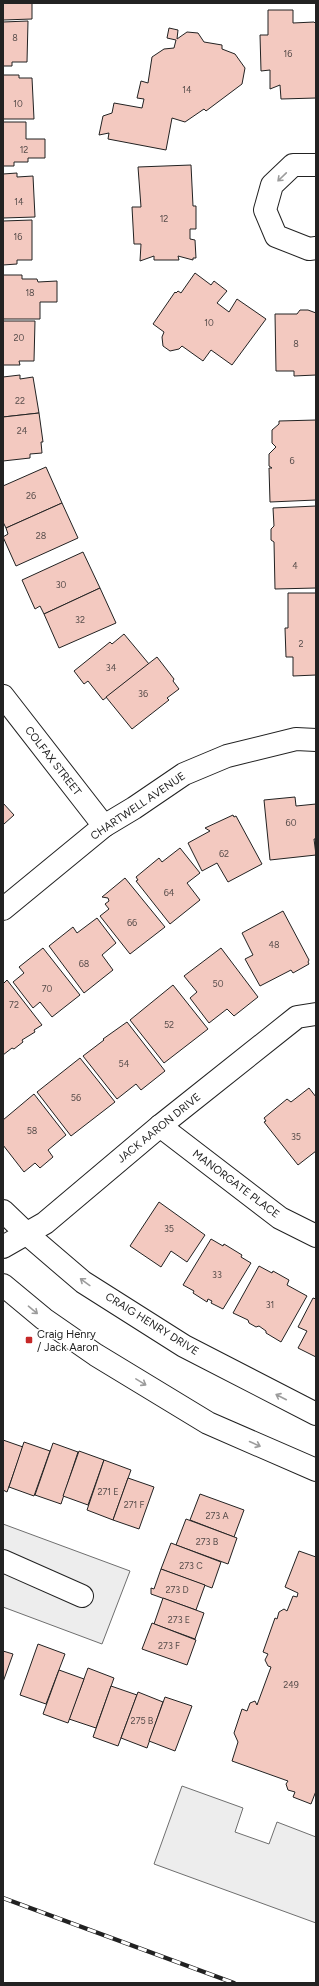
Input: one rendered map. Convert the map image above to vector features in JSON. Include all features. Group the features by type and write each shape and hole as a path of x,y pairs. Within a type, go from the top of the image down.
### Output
{"street":[{"path":"316,165 293,165 272,186 265,210 276,236 309,249 316,248"},
{"name":"COLFAX STREET","path":"3,696 104,826"},
{"name":"CHARTWELL AVENUE","path":"3,909 104,826 134,808 184,774 227,756 296,739 316,740"},
{"name":"JACK AARON DRIVE","path":"3,1247 27,1234 55,1215 160,1126 297,1017 316,1014"},
{"name":"MANORGATE PLACE","path":"160,1126 280,1218 316,1236"},
{"name":"CRAIG HENRY DRIVE","path":"3,1211 27,1234 83,1282 184,1346 316,1414"},
{"path":"3,1285 44,1319 96,1355 208,1423 316,1470"},
{"path":"3,1562 82,1596"}],"shaded area":[{"path":"3,1524 130,1571 102,1644 3,1607"},
{"path":"182,1786 243,1808 235,1832 269,1844 277,1822 316,1837 316,1923 154,1864"}],"building":[{"path":"3,3 32,3 32,19 3,20"},
{"path":"268,10 293,10 293,23 314,22 316,24 316,98 281,99 280,85 270,89 270,70 261,71 260,35 268,35"},
{"path":"28,21 27,62 12,62 12,66 3,66 3,22"},
{"path":"169,28 178,30 177,39 187,32 198,33 204,42 222,45 222,49 235,54 245,68 242,84 206,111 204,109 185,122 172,118 166,150 108,139 109,133 99,135 103,116 112,113 114,103 142,108 144,99 137,98 141,81 148,83 152,57 164,49 174,48 176,40 167,38"},
{"path":"3,75 19,75 19,78 32,78 34,119 3,119"},
{"path":"3,122 26,122 26,139 45,139 45,158 28,158 28,162 14,162 14,166 3,166"},
{"path":"191,165 193,206 196,206 196,229 190,229 190,239 195,240 196,258 193,258 193,260 178,256 179,260 154,260 154,256 140,261 141,244 134,244 132,207 141,207 138,167"},
{"path":"17,173 17,177 33,176 35,217 3,218 3,174"},
{"path":"32,220 32,260 17,260 17,264 3,265 3,221"},
{"path":"195,273 211,285 214,281 227,291 217,303 229,312 237,299 266,319 232,365 211,350 203,361 182,346 179,349 170,351 163,346 162,337 164,332 153,324 175,292 176,293 178,291 181,293"},
{"path":"3,275 22,275 22,279 37,279 38,282 57,281 57,302 40,302 40,319 3,319"},
{"path":"300,310 308,310 316,313 316,375 294,376 294,371 276,371 275,314 297,314"},
{"path":"3,321 35,321 34,361 19,361 20,365 3,365"},
{"path":"20,375 20,379 33,377 39,413 3,417 3,377"},
{"path":"39,413 43,442 41,442 42,453 30,454 30,458 3,461 3,417"},
{"path":"316,420 316,500 270,502 269,468 272,468 269,466 269,454 276,447 272,443 272,430 279,424 279,421"},
{"path":"46,467 62,503 6,528 3,522 3,486"},
{"path":"62,503 78,538 16,566 3,537 8,534 6,528"},
{"path":"316,506 316,588 275,589 274,542 271,540 271,529 274,526 273,508"},
{"path":"83,552 100,588 44,614 40,606 35,609 22,580"},
{"path":"100,588 116,623 59,648 44,614"},
{"path":"288,593 316,593 316,675 293,676 293,657 286,657 285,628 288,628"},
{"path":"124,634 149,664 103,700 88,681 84,684 74,671 110,642 112,644"},
{"path":"157,657 174,679 173,681 179,689 167,698 169,700 132,729 106,697"},
{"path":"295,797 296,806 316,804 316,839 314,839 316,855 270,860 264,800"},
{"path":"3,803 14,815 4,824 3,823"},
{"path":"233,815 234,817 236,816 262,864 228,882 217,863 202,871 188,843 210,831 205,828"},
{"path":"180,848 200,873 187,883 200,900 170,924 136,881 138,880 136,877 159,858 162,862"},
{"path":"125,878 165,927 130,954 100,916 109,909 105,904 109,901 108,898 102,897"},
{"path":"283,911 309,960 309,964 293,973 291,970 260,986 245,959 253,955 242,933"},
{"path":"97,918 116,943 102,955 113,970 84,993 49,946 73,927 77,933"},
{"path":"43,948 80,995 52,1017 40,1002 33,1008 13,982 24,973 19,967"},
{"path":"221,948 258,997 234,1016 227,1009 209,1023 190,998 197,992 184,976"},
{"path":"7,980 42,1025 34,1030 35,1032 22,1040 23,1042 14,1049 12,1048 3,1055 3,984"},
{"path":"173,985 208,1029 164,1063 130,1020"},
{"path":"127,1022 165,1071 141,1090 136,1084 117,1099 83,1056 104,1040 103,1039"},
{"path":"80,1058 115,1102 71,1136 37,1092"},
{"path":"309,1088 316,1097 316,1151 298,1165 264,1122 266,1121 264,1118 287,1099 291,1102"},
{"path":"34,1094 66,1135 48,1150 53,1157 40,1168 35,1163 24,1172 3,1145 3,1120"},
{"path":"159,1202 205,1235 187,1262 171,1251 161,1267 130,1246"},
{"path":"211,1239 223,1246 224,1244 242,1255 241,1257 251,1263 223,1309 211,1303 212,1301 208,1299 207,1302 193,1293 194,1291 183,1285"},
{"path":"259,1266 272,1273 273,1271 289,1280 287,1285 307,1296 281,1342 266,1333 266,1331 259,1326 256,1327 249,1323 248,1320 233,1313"},
{"path":"313,1298 316,1299 316,1357 298,1348 307,1331 298,1327"},
{"path":"3,1440 23,1447 7,1492 3,1490"},
{"path":"24,1442 50,1451 34,1496 9,1487"},
{"path":"53,1443 78,1452 61,1504 35,1495"},
{"path":"79,1451 104,1460 88,1505 63,1496"},
{"path":"104,1460 131,1470 113,1520 87,1510"},
{"path":"128,1478 154,1487 139,1529 113,1520"},
{"path":"200,1494 244,1510 234,1537 190,1520"},
{"path":"186,1519 237,1538 228,1564 176,1545"},
{"path":"171,1543 221,1562 212,1588 161,1569"},
{"path":"299,1551 316,1557 316,1791 311,1804 293,1797 295,1792 288,1790 286,1784 288,1781 232,1761 238,1742 234,1733 242,1709 247,1711 250,1703 255,1701 257,1705 271,1667 268,1666 265,1660 268,1654 263,1652 275,1618 277,1619 279,1612 284,1609 287,1611 293,1596 297,1597 298,1593 285,1587"},
{"path":"161,1569 205,1585 196,1610 151,1594 151,1588 154,1589"},
{"path":"163,1598 204,1613 195,1639 154,1624"},
{"path":"152,1623 196,1640 187,1665 142,1649"},
{"path":"38,1644 65,1654 46,1704 20,1695"},
{"path":"3,1651 13,1654 3,1682"},
{"path":"88,1668 114,1678 96,1728 69,1719"},
{"path":"59,1670 84,1679 68,1723 43,1714"},
{"path":"111,1686 137,1695 118,1746 93,1737"},
{"path":"138,1692 163,1702 147,1748 121,1738"},
{"path":"165,1697 192,1706 175,1751 149,1741"}],"railway":[{"path":"3,1898 234,1983"}],"place":[{"name":"Craig Henry / Jack Aaron","path":"29,1340"}]}
